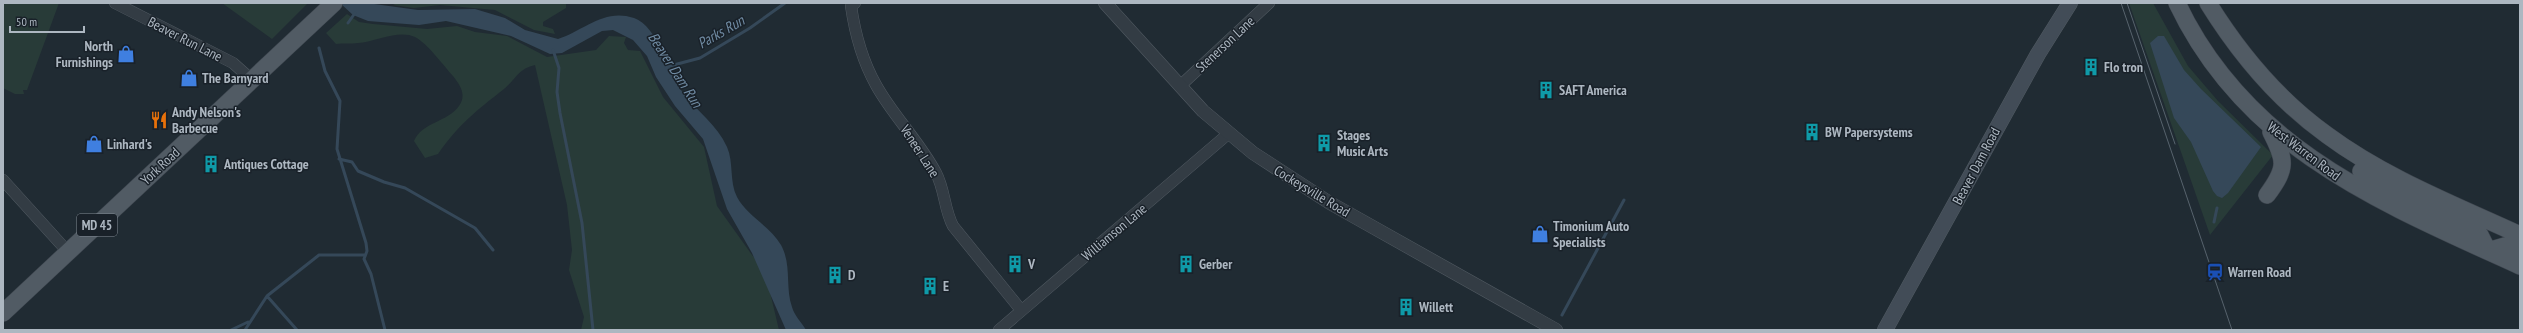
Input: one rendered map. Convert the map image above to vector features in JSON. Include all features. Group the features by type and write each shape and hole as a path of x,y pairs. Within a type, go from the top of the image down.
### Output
{"main road":[{"name":"York Road","path":"3,314 334,3"},
{"name":"Beaver Dam Road","path":"1884,330 2034,60 2070,3"},
{"name":"West Warren Road","path":"2168,3 2180,10 2221,74 2267,123 2311,160 2342,179 2520,266"},
{"name":"West Warren Road","path":"2208,3 2243,55 2304,117 2327,135 2366,161 2520,236"},
{"path":"2304,117 2358,169 2403,194 2469,226 2480,235 2488,251 2505,246 2520,249"},
{"path":"2267,123 2281,151 2283,167 2278,180 2267,194"}],"street":[{"name":"Beaver Run Lane","path":"115,3 233,63 252,80"},
{"name":"Veneer Lane","path":"855,3 851,6 855,33 864,62 876,86 936,173 943,194 947,215 952,226 1021,310"},
{"name":"Cockeysville Road","path":"1105,3 1180,86 1228,134 1277,171 1323,199 1556,330"},
{"name":"Stenerson Lane","path":"1180,86 1269,3"},
{"name":"Williamson Lane","path":"1002,329 1021,310 1124,225 1228,134"},
{"path":"3,180 68,252"}],"green space":[{"path":"3,3 59,3 27,90 23,90 24,94 15,94 3,88"},
{"path":"222,3 308,3 272,39"},
{"path":"397,3 566,3 566,8 543,22 543,26 553,29 555,34 534,30 495,10 440,5 414,8 393,5"},
{"path":"2129,3 2153,3 2188,66 2218,101 2273,155 2210,235"},
{"path":"347,14 359,22 373,24 427,29 457,26 475,32 507,36 547,57 596,50 609,36 626,37 624,43 628,50 640,51 663,97 704,147 717,206 752,255 764,267 779,330 581,330 584,317 569,270 572,250 567,205 535,65 521,71 504,89 468,118 453,134 438,154 425,158 414,141 423,130 448,116 459,106 462,98 462,90 453,76 435,55 425,44 415,37 402,34 364,42 336,44 326,33"}],"water":[{"name":"Beaver Dam Run","path":"340,3 367,3 418,10 475,9 505,18 525,30 558,39 595,21 613,16 634,18 642,23 650,30 656,40 683,93 723,139 729,153 733,185 741,204 771,232 781,245 786,260 792,307 796,316 806,330 786,330 752,253 727,209 703,139 675,106 656,77 647,56 633,40 613,30 602,31 562,53 550,54 511,36 446,21 419,25 368,21 353,15"},
{"path":"2158,36 2164,36 2184,70 2201,89 2261,147 2228,193 2222,198 2217,196 2213,191 2191,142 2174,118 2150,43"}],"waterway":[{"name":"Parks Run","path":"666,67 700,58 750,28 785,3"},
{"path":"348,23 355,13"},
{"path":"319,48 325,71 340,101 337,149 366,243 367,251 364,259 371,274 385,330"},
{"path":"553,50 559,68 557,92 560,113 582,223 593,330"},
{"path":"339,159 352,162 358,171 384,182 405,188 475,228 493,250"},
{"path":"1562,315 1624,200"},
{"path":"2214,222 2217,208"},
{"path":"245,330 267,296 319,255 365,255"},
{"path":"267,296 297,330"},
{"path":"231,330 248,322"}],"tram line":[{"path":"2121,3 2232,330"},
{"path":"2127,3 2175,144"}],"place":[{"name":"North Furnishings","path":"126,54"},
{"name":"Flo tron","path":"2091,67"},
{"name":"The Barnyard","path":"189,78"},
{"name":"SAFT America","path":"1546,90"},
{"name":"Andy Nelson's Barbecue","path":"159,120"},
{"name":"BW Papersystems","path":"1812,132"},
{"name":"Stages Music Arts","path":"1324,143"},
{"name":"Linhard's","path":"94,144"},
{"name":"Antiques Cottage","path":"211,164"},
{"name":"Timonium Auto Specialists","path":"1540,234"},
{"name":"V","path":"1015,264"},
{"name":"Gerber","path":"1186,264"},
{"name":"Warren Road","path":"2215,272"},
{"name":"D","path":"835,275"},
{"name":"E","path":"930,286"},
{"name":"Willett","path":"1406,307"}]}
